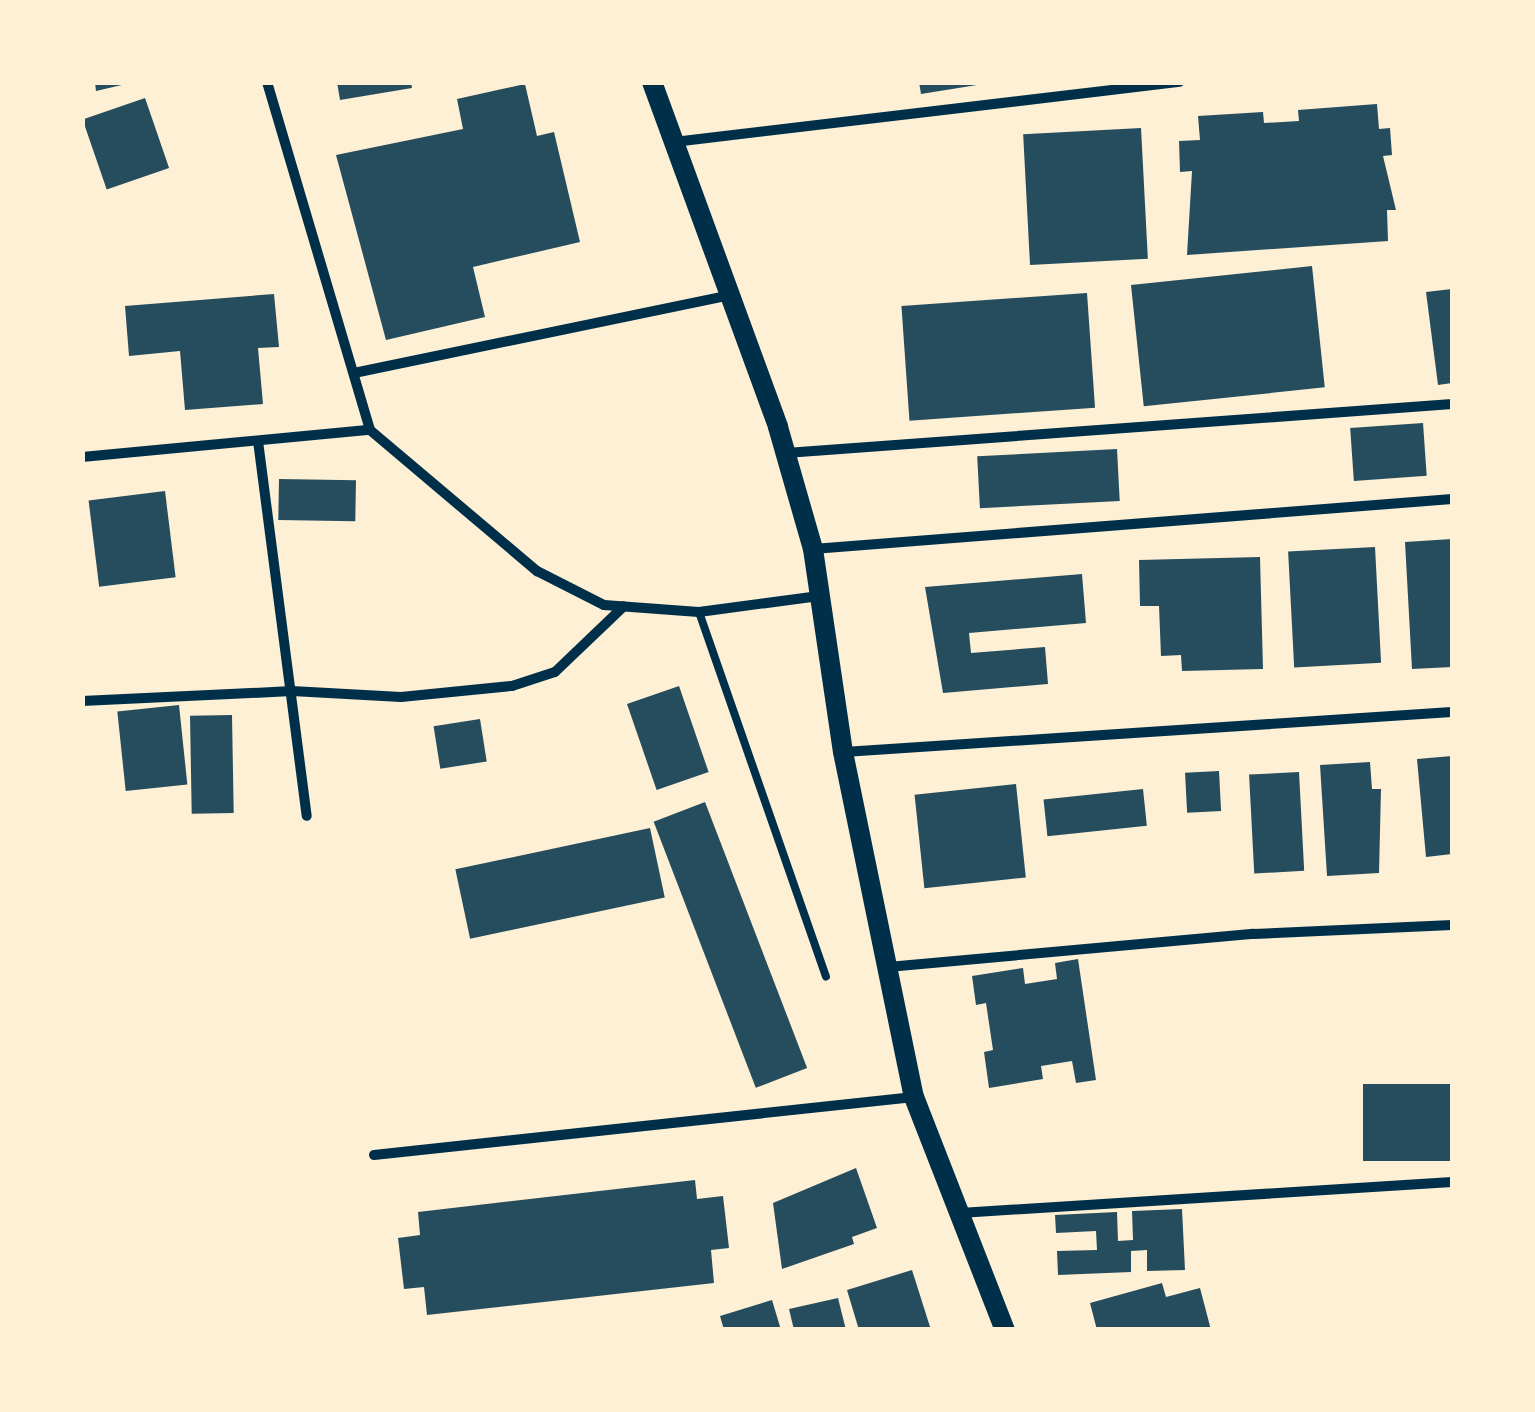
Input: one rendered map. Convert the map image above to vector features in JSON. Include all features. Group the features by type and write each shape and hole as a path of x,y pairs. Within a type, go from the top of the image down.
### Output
{"main road":[{"path":"652,82 785,453 813,548 843,752 914,1097 1005,1330"}],"street":[{"path":"266,82 370,430 537,571 604,605 699,612 819,596"},
{"path":"673,142 1180,82"},
{"path":"354,373 730,295"},
{"path":"785,453 1452,404"},
{"path":"82,457 370,430"},
{"path":"258,440 307,816"},
{"path":"813,548 1452,498"},
{"path":"82,701 292,691 401,697 512,686 555,672 624,606"},
{"path":"843,752 1452,712"},
{"path":"888,967 1254,934 1452,925"},
{"path":"374,1155 914,1097"},
{"path":"959,1213 1452,1182"}],"lane":[{"path":"699,612 826,976"}],"building":[{"path":"95,82 126,82 126,84 96,91"},
{"path":"337,82 411,82 412,88 340,100"},
{"path":"919,82 976,82 977,85 921,94"},
{"path":"525,84 537,136 554,132 580,242 473,267 485,317 386,340 336,155 463,129 457,99"},
{"path":"145,98 169,168 107,189 83,119"},
{"path":"1377,104 1379,129 1390,128 1392,155 1383,156 1396,210 1387,210 1388,241 1187,255 1192,171 1180,172 1179,141 1200,140 1198,116 1263,112 1264,123 1299,121 1298,110"},
{"path":"1141,128 1148,259 1030,265 1023,134"},
{"path":"1312,266 1325,387 1144,406 1131,285"},
{"path":"1452,289 1452,383 1438,385 1426,292"},
{"path":"1087,293 1095,408 909,421 901,306"},
{"path":"274,294 279,347 258,348 263,404 185,410 180,351 129,356 125,306"},
{"path":"1423,423 1427,476 1354,481 1350,428"},
{"path":"1117,449 1120,501 980,508 977,456"},
{"path":"279,479 356,480 355,521 278,520"},
{"path":"165,491 176,577 99,587 89,500"},
{"path":"1452,539 1452,667 1412,669 1405,542"},
{"path":"1375,547 1381,663 1294,667 1288,552"},
{"path":"1260,557 1263,669 1182,671 1181,655 1161,656 1159,606 1140,606 1139,560"},
{"path":"1082,574 1086,623 969,633 971,653 1045,647 1048,684 943,693 925,587"},
{"path":"679,686 709,772 657,790 627,704"},
{"path":"179,705 187,785 126,791 117,711"},
{"path":"232,715 234,813 192,814 190,716"},
{"path":"480,719 487,761 440,769 434,726"},
{"path":"1452,756 1452,854 1426,857 1417,759"},
{"path":"1370,762 1372,789 1381,789 1379,873 1327,876 1320,765"},
{"path":"1219,771 1221,811 1187,813 1185,773"},
{"path":"1299,772 1304,871 1254,873 1249,775"},
{"path":"1016,784 1026,877 924,888 915,795"},
{"path":"1143,789 1147,826 1047,836 1044,799"},
{"path":"705,802 807,1068 756,1088 654,822"},
{"path":"650,828 665,897 470,939 455,869"},
{"path":"1078,959 1096,1080 1076,1083 1072,1061 1041,1066 1043,1079 989,1088 984,1052 993,1050 986,1003 976,1005 972,976 1023,968 1025,984 1057,979 1055,963"},
{"path":"1363,1084 1452,1084 1452,1161 1363,1161"},
{"path":"856,1168 877,1228 852,1237 854,1244 782,1269 773,1203"},
{"path":"695,1180 697,1199 723,1196 729,1248 711,1250 714,1283 427,1315 424,1287 404,1289 398,1238 420,1235 418,1212"},
{"path":"1182,1209 1185,1270 1147,1271 1147,1250 1131,1251 1131,1272 1058,1275 1057,1251 1097,1250 1096,1231 1056,1233 1055,1215 1117,1212 1118,1241 1133,1240 1132,1211"},
{"path":"912,1270 931,1330 859,1330 847,1290"},
{"path":"1162,1283 1166,1297 1200,1288 1211,1330 1097,1330 1090,1303"},
{"path":"838,1298 846,1330 794,1330 789,1309"},
{"path":"772,1300 781,1330 724,1330 720,1316"}]}
